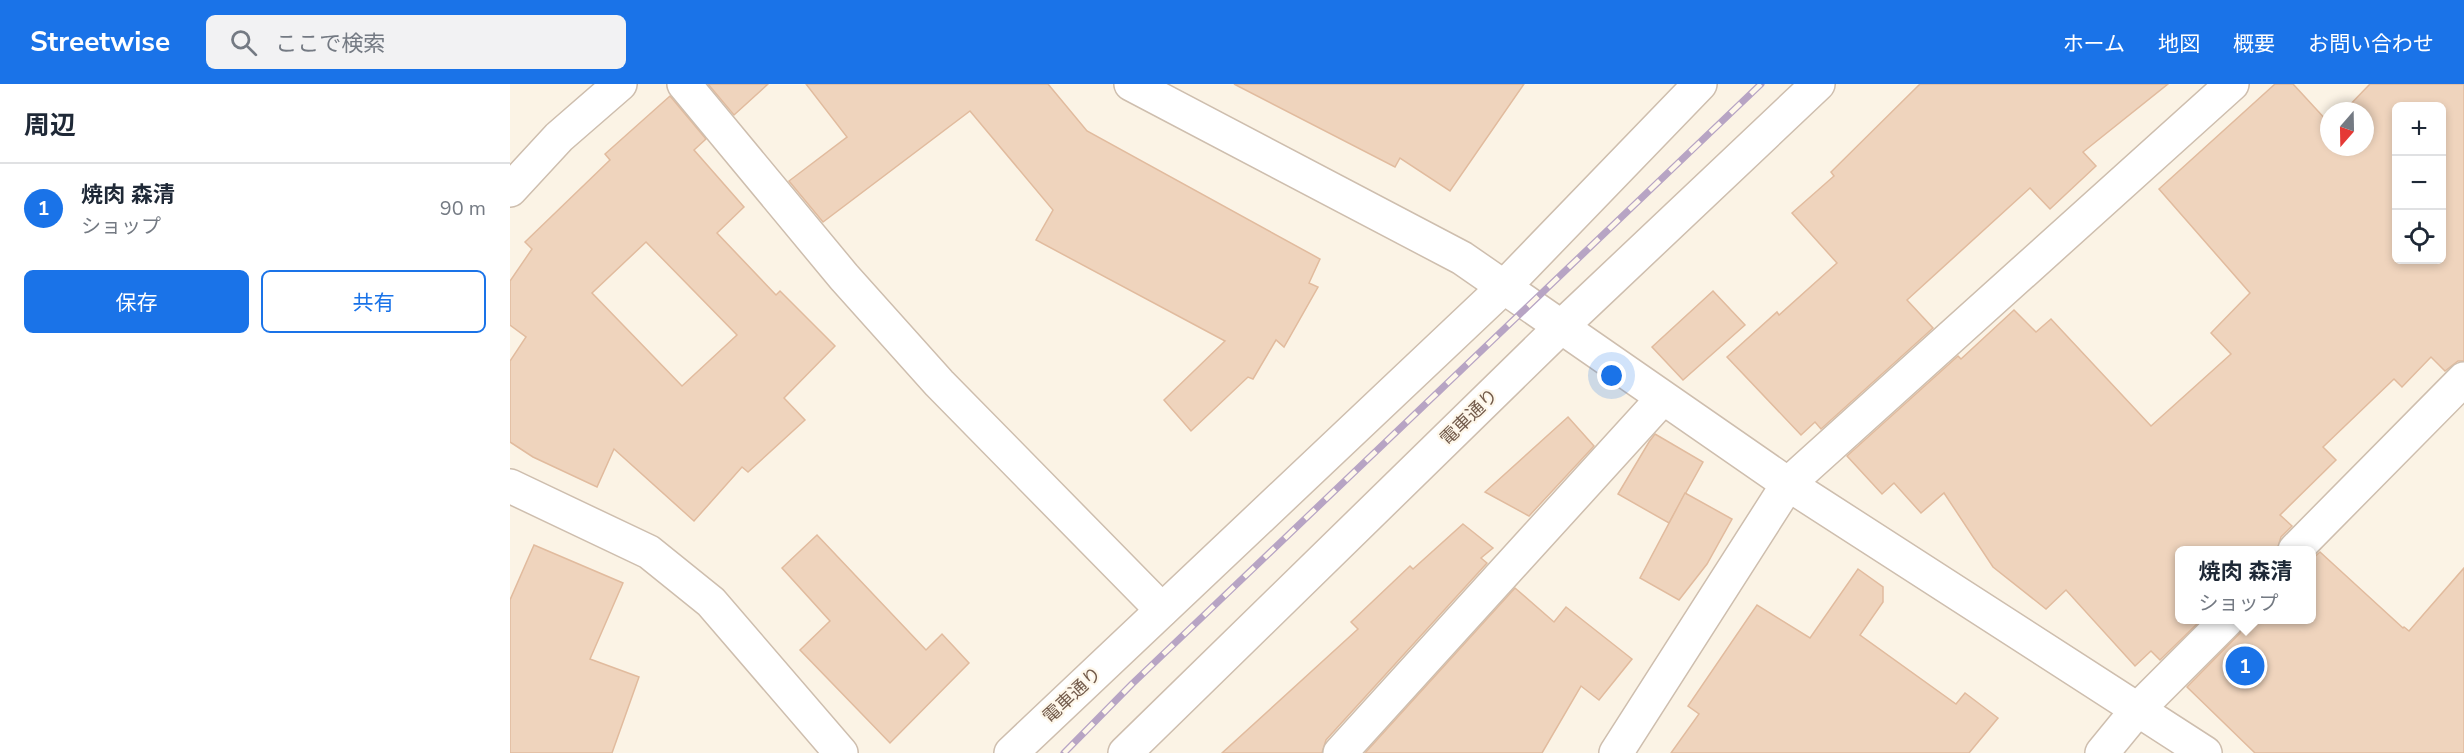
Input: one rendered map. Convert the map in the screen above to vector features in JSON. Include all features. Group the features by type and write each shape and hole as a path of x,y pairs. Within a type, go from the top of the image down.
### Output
{"street":[{"path":"510,190 559,137 620,84"},
{"path":"684,84 844,277 939,383 1162,610"},
{"path":"1131,84 1462,258 1788,484 2205,753"},
{"name":"電車通り","path":"1011,753 1504,287 1700,84"},
{"name":"電車通り","path":"1125,753 1560,328 1818,84"},
{"path":"1616,753 1788,484 2232,84"},
{"path":"2299,546 2464,379"},
{"path":"1340,753 1663,398"},
{"path":"510,486 649,552 711,602 841,753"},
{"path":"2102,753 2138,709 2223,624"}],"building":[{"path":"708,84 768,84 734,115"},
{"path":"806,84 1048,84 1087,131 1320,259 1309,283 1318,287 1284,347 1276,340 1253,379 1248,377 1191,431 1164,400 1225,341 1036,240 1053,210 970,111 823,222 789,181 847,137"},
{"path":"1234,84 1524,84 1450,191 1400,158 1395,167"},
{"path":"1920,84 2168,84 2083,152 2096,166 2050,209 2030,188 1907,300 1933,328 1821,429 1815,422 1801,435 1727,357 1777,312 1779,315 1837,263 1792,213 1834,176 1831,172"},
{"path":"2275,84 2293,84 2320,113 2320,156 2374,156 2374,102 2353,102 2370,84 2464,84 2464,361 2458,361 2445,371 2431,357 2402,387 2394,379 2323,447 2336,460 2280,515 2292,526 2281,537 2278,546 2175,546 2175,624 2197,624 2160,660 2151,651 2135,666 2066,590 2046,609 1993,567 1944,493 1921,513 1894,483 1882,494 1847,456 1958,356 1961,359 2014,310 2036,332 2051,319 2151,426 2231,354 2211,333 2250,293 2159,189"},
{"path":"670,96 706,139 694,150 744,207 717,233 776,295 780,291 835,346 784,398 805,420 748,472 742,467 694,521 614,449 597,487 533,457 510,442 510,361 526,337 510,325 510,281 532,249 525,242 610,160 605,154","holes":["646,242 737,335 682,386 592,293"]},
{"path":"1713,291 1745,325 1683,380 1652,347"},
{"path":"1568,417 1594,446 1529,516 1485,492"},
{"path":"1655,434 1703,462 1669,523 1618,494"},
{"path":"1685,493 1732,519 1707,564 1679,600 1640,578"},
{"path":"1463,524 1493,548 1481,558 1487,563 1326,740 1322,753 1222,753 1358,629 1351,622 1410,566 1413,569"},
{"path":"817,535 926,650 942,634 969,663 890,743 800,650 830,621 782,568"},
{"path":"534,545 623,583 590,659 639,677 612,753 510,753 510,600"},
{"path":"2320,552 2409,631 2464,568 2464,753 2255,753 2187,687 2240,633 2243,624 2316,624 2316,556"},
{"path":"1858,569 1883,587 1883,602 1860,635 1956,704 1965,693 1998,718 1969,753 1671,753 1699,714 1688,706 1757,605 1810,638"},
{"path":"1515,588 1554,622 1566,607 1632,659 1599,700 1581,686 1542,753 1365,753"}],"railway":[{"path":"1064,753 1132,684 1761,84"}],"place":[{"name":"焼肉 森清","path":"2245,666"}]}
